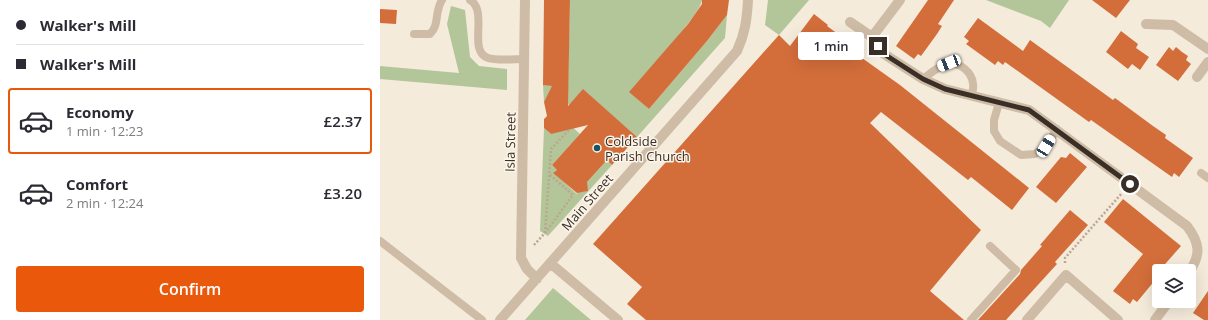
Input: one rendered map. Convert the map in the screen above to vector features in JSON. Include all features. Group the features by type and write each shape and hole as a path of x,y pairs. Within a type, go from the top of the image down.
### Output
{"street":[{"name":"Isla Street","path":"521,258 525,0"},
{"name":"Main Street","path":"500,320 738,51 746,22 748,0"},
{"path":"872,38 900,0"},
{"path":"850,22 872,38 884,54 923,79 945,89 1029,110 1057,129 1187,226 1195,237 1198,250 1194,264"},
{"path":"1146,24 1172,25 1208,50"},
{"path":"1197,77 1208,62"},
{"path":"521,258 526,269 537,279"},
{"path":"550,263 618,320"},
{"path":"1027,320 1066,276 1118,320"},
{"path":"1155,320 1164,308"}],"lane":[{"path":"414,34 430,34 435,28 437,8 442,0"},
{"path":"470,0 474,2 478,10 478,48 482,55 488,58 525,59"},
{"path":"923,79 936,68 949,63 960,65 968,72 973,83 972,96"},
{"path":"999,103 994,120 994,131 1000,141 1021,155 1035,154 1046,146 1057,129"},
{"path":"380,241 482,320"},
{"path":"971,320 1016,270 990,246"}],"path":[{"path":"545,234 551,149 570,129"},
{"path":"521,258 545,234 573,195 550,174"},
{"path":"1066,276 1065,258 1130,184"}],"green space":[{"path":"570,0 702,0 692,18 682,31 630,92 649,109 707,41 727,15 725,38 637,137 583,90 569,105 559,97 547,97 544,102 543,85 568,86"},
{"path":"768,0 809,0 779,35 765,25"},
{"path":"986,0 1069,0 1050,28 1041,21"},
{"path":"451,6 465,10 470,57 479,66 507,69 507,90 380,79 380,66 459,73 447,24"},
{"path":"567,122 580,134 552,165 557,170 554,173 577,194 578,192 584,192 586,190 586,183 607,160 612,165 548,236 540,231 544,128 551,134"},
{"path":"553,288 591,320 525,320"}],"building":[{"name":"Coldside Parish Church","path":"544,0 570,0 568,106 583,89 637,137 612,165 607,160 587,182 588,191 577,193 553,173 557,170 552,165 588,125 551,134 544,128 544,119 547,116 544,102 552,86 543,85"},
{"path":"702,0 729,0 727,15 707,41 649,109 629,92 688,24 702,4"},
{"path":"928,0 954,0 938,24 942,26 937,34 921,56 918,54 914,59 896,46"},
{"path":"1092,0 1130,0 1116,18"},
{"path":"380,9 397,10 396,24 380,23"},
{"path":"814,14 846,40 844,42 863,56 862,58 900,85 1029,188 1012,210 971,177 968,180 881,112 870,123 981,230 930,291 964,320 646,320 627,304 642,287 593,244 779,35 790,46"},
{"path":"978,18 1023,51 1030,40 1113,100 1115,98 1166,135 1165,138 1193,158 1179,177 1174,173 1172,177 1091,120 1089,122 1005,62 1003,65 998,61 995,65 966,44 969,41 964,37"},
{"path":"1121,31 1138,44 1136,48 1149,57 1140,70 1132,64 1128,69 1106,52"},
{"path":"1169,47 1173,51 1176,47 1188,56 1186,60 1191,64 1178,81 1156,65"},
{"path":"1070,153 1087,167 1056,203 1036,187 1061,157 1066,158"},
{"path":"1123,199 1181,246 1165,264 1152,264 1152,284 1137,302 1133,299 1130,304 1113,291 1143,254 1104,222"},
{"path":"1070,210 1088,225 1055,262 1057,264 1006,320 978,320 1020,274 1021,270 1042,246 1040,245"},
{"path":"1208,291 1208,320 1204,320 1193,313"}],"place":[{"name":"Coldside Parish Church","path":"597,148"}],"route":[{"path":"878,46 884,54 923,79 945,89 1029,110 1057,129 1130,184"}]}
